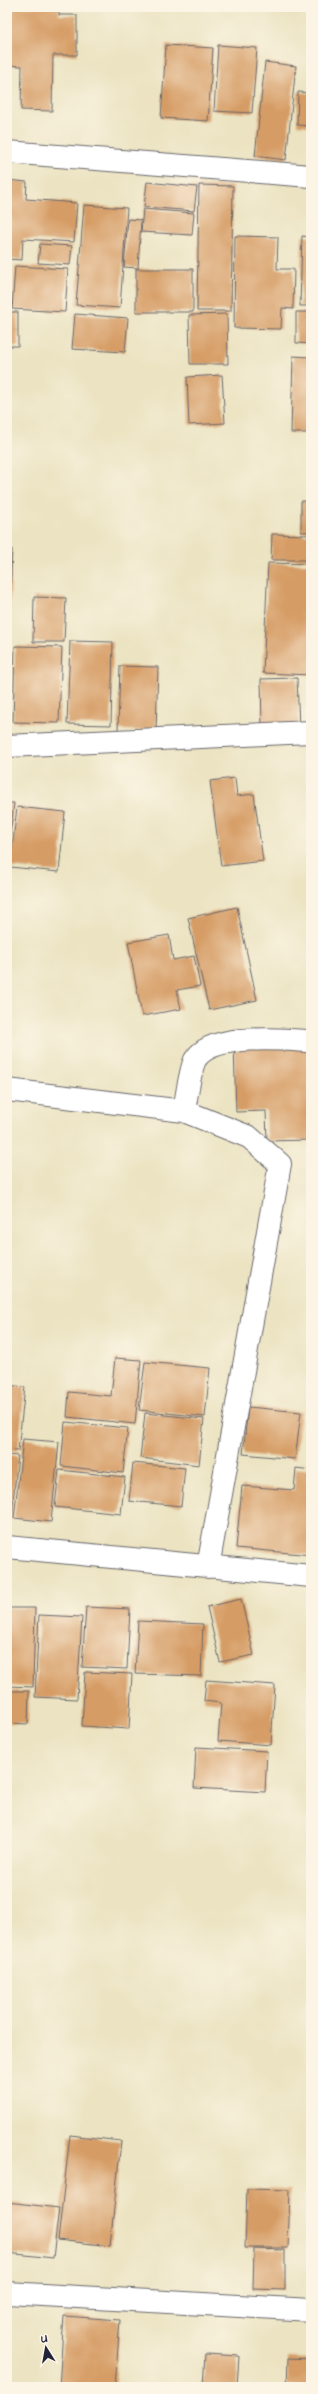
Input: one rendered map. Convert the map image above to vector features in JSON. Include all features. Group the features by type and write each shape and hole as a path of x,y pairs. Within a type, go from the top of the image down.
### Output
{"street":[{"path":"7,152 311,176"},
{"path":"7,746 311,732"},
{"path":"184,1111 195,1060 208,1048 243,1038 311,1041"},
{"path":"7,1090 184,1111 250,1137 280,1164 208,1567"},
{"path":"7,1547 311,1576"},
{"path":"7,2293 311,2310"}],"building":[{"path":"7,7 59,7 59,15 77,15 77,55 53,55 52,111 21,110 22,66 7,65"},
{"path":"166,45 213,48 208,121 161,118"},
{"path":"218,45 257,48 252,113 214,111"},
{"path":"265,62 296,66 286,160 255,156"},
{"path":"298,92 311,93 311,126 297,125"},
{"path":"7,180 27,182 26,199 77,203 74,242 23,239 22,260 7,259"},
{"path":"147,182 197,187 194,211 144,207"},
{"path":"199,185 233,186 231,311 197,311"},
{"path":"84,205 127,208 120,308 76,305"},
{"path":"143,209 194,213 192,235 141,232"},
{"path":"128,219 141,220 138,268 124,267"},
{"path":"235,236 278,237 277,269 294,269 293,309 282,308 281,329 234,328"},
{"path":"302,236 311,237 311,306 300,306"},
{"path":"40,244 72,246 70,265 38,263"},
{"path":"15,266 68,269 65,312 12,309"},
{"path":"136,269 193,269 193,312 136,312"},
{"path":"7,312 18,312 18,346 7,346"},
{"path":"296,312 311,312 311,344 296,343"},
{"path":"75,314 128,318 125,352 72,349"},
{"path":"227,314 228,364 190,364 189,315"},
{"path":"293,356 311,357 311,433 291,433"},
{"path":"222,375 225,423 189,425 187,377"},
{"path":"301,501 311,501 311,532 301,532"},
{"path":"272,534 309,535 309,560 271,560"},
{"path":"7,549 12,549 9,623 7,623"},
{"path":"268,563 311,564 311,675 263,673"},
{"path":"34,597 66,598 64,642 33,642"},
{"path":"70,641 113,642 111,725 67,724"},
{"path":"15,646 62,647 59,723 13,722"},
{"path":"120,666 158,667 156,731 118,730"},
{"path":"297,678 299,728 262,728 261,679"},
{"path":"235,778 237,796 254,794 263,861 221,866 210,781"},
{"path":"7,803 14,803 8,852 7,852"},
{"path":"17,807 65,812 59,872 10,867"},
{"path":"237,907 257,1000 209,1010 188,918"},
{"path":"169,935 173,960 194,956 200,986 177,990 181,1009 142,1016 128,942"},
{"path":"311,1042 311,1140 267,1141 266,1111 236,1112 234,1045"},
{"path":"115,1358 141,1360 135,1424 67,1417 69,1392 111,1396"},
{"path":"145,1362 210,1368 205,1417 139,1410"},
{"path":"7,1385 25,1387 18,1451 7,1450"},
{"path":"248,1407 301,1412 295,1459 243,1454"},
{"path":"145,1413 204,1419 199,1465 140,1458"},
{"path":"65,1422 128,1428 123,1473 61,1466"},
{"path":"23,1439 59,1442 51,1522 14,1518"},
{"path":"7,1455 18,1456 11,1520 7,1519"},
{"path":"133,1463 185,1468 181,1506 129,1501"},
{"path":"296,1468 311,1470 311,1555 236,1548 242,1486 294,1490"},
{"path":"59,1470 125,1477 121,1514 55,1507"},
{"path":"241,1599 254,1655 220,1662 207,1607"},
{"path":"86,1607 130,1609 127,1669 82,1667"},
{"path":"7,1608 35,1608 33,1687 7,1686"},
{"path":"39,1615 82,1617 77,1699 35,1697"},
{"path":"138,1621 203,1624 201,1676 135,1674"},
{"path":"85,1672 132,1674 129,1729 82,1726"},
{"path":"206,1680 275,1685 271,1745 218,1741 221,1703 204,1701"},
{"path":"7,1691 29,1691 28,1724 7,1723"},
{"path":"196,1747 267,1751 265,1792 194,1788"},
{"path":"70,2135 121,2141 110,2246 58,2240"},
{"path":"247,2189 290,2190 288,2248 245,2248"},
{"path":"7,2202 59,2208 53,2258 7,2253"},
{"path":"254,2249 285,2250 285,2290 253,2289"},
{"path":"64,2316 120,2320 115,2387 59,2387"},
{"path":"205,2354 239,2356 237,2387 203,2387"},
{"path":"288,2358 311,2359 311,2387 287,2387"}]}
